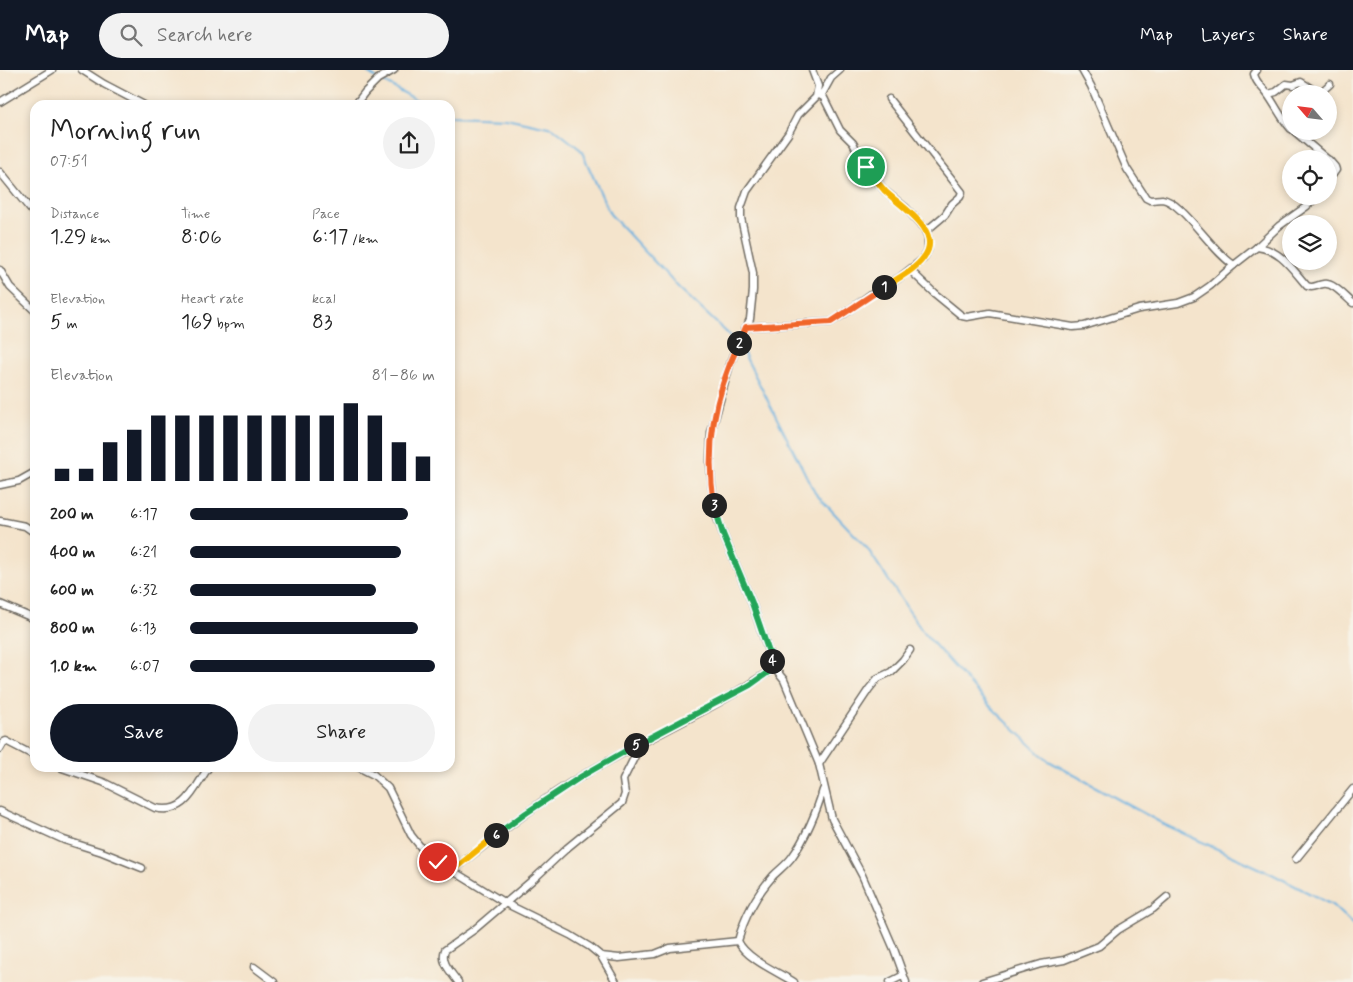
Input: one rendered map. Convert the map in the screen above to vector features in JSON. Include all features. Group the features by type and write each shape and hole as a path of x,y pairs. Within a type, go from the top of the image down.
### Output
{"street":[{"path":"0,102 52,70"},
{"path":"82,70 134,100"},
{"path":"359,100 378,79 394,70"},
{"path":"746,327 831,322 910,270 923,259 928,250 926,231 906,208 885,191 872,176 853,144 840,130 820,94 812,70"},
{"path":"840,70 831,78 820,94 798,115 788,134 743,199 741,218 753,274 752,304 750,319 730,364 711,433 710,462 715,512 723,534 752,603 774,668 784,680 819,764 832,819 862,876 894,949 904,979 890,982"},
{"path":"1082,70 1127,169 1146,198 1150,200 1161,199 1173,205 1184,214 1221,255 1234,264"},
{"path":"1257,70 1254,74 1255,78 1268,94 1282,120"},
{"path":"1293,85 1300,82 1308,85"},
{"path":"1268,94 1276,92 1282,87"},
{"path":"889,99 962,192 960,198 952,204 945,215 926,231"},
{"path":"1306,140 1317,150"},
{"path":"0,172 30,209"},
{"path":"910,270 962,316 967,317 990,313 1073,327 1084,326 1139,309 1178,303 1194,296 1210,286 1234,264 1257,248 1279,226 1308,205"},
{"path":"1257,248 1275,252 1284,259 1307,286 1312,288 1324,283 1330,284 1353,303"},
{"path":"0,270 10,287 30,305"},
{"path":"0,485 19,481 30,475"},
{"path":"0,490 9,484"},
{"path":"0,521 25,526 30,530"},
{"path":"0,604 30,617"},
{"path":"819,764 869,689 878,678 891,672 910,650"},
{"path":"453,870 526,813 582,776 639,743 681,723 750,685 774,668"},
{"path":"0,749 6,741 30,753"},
{"path":"458,982 443,960 445,950 475,929 567,848 622,803 625,794 623,780 637,752 639,743"},
{"path":"74,772 103,782 155,808 164,810 186,802 205,772"},
{"path":"367,772 388,788 411,835 427,855 505,903 570,935 601,956 616,982"},
{"path":"794,982 757,960 741,947 738,941 746,920 761,892 797,849 819,806 824,789"},
{"path":"1296,859 1353,789"},
{"path":"0,811 64,840 102,852 142,868"},
{"path":"982,982 1042,964 1064,960 1099,946 1118,930 1153,909 1167,897"},
{"path":"601,956 618,958 656,954 670,948 738,941"},
{"path":"254,967 274,982"}],"waterway":[{"path":"364,70 376,78"},
{"path":"380,80 417,100"},
{"path":"455,116 506,118 553,128 581,150 610,214 679,288 739,344 815,493 867,548 923,632 988,704 1047,760 1165,825 1272,874 1332,905 1353,925"}],"route":[{"path":"438,862 453,870 526,813 582,776 639,743 681,723 750,685 774,668 752,603 715,512 710,462 711,433 722,388 746,327 771,324 831,322 871,294 899,278 926,255 928,237 924,228 906,208 885,191 866,167"}]}
